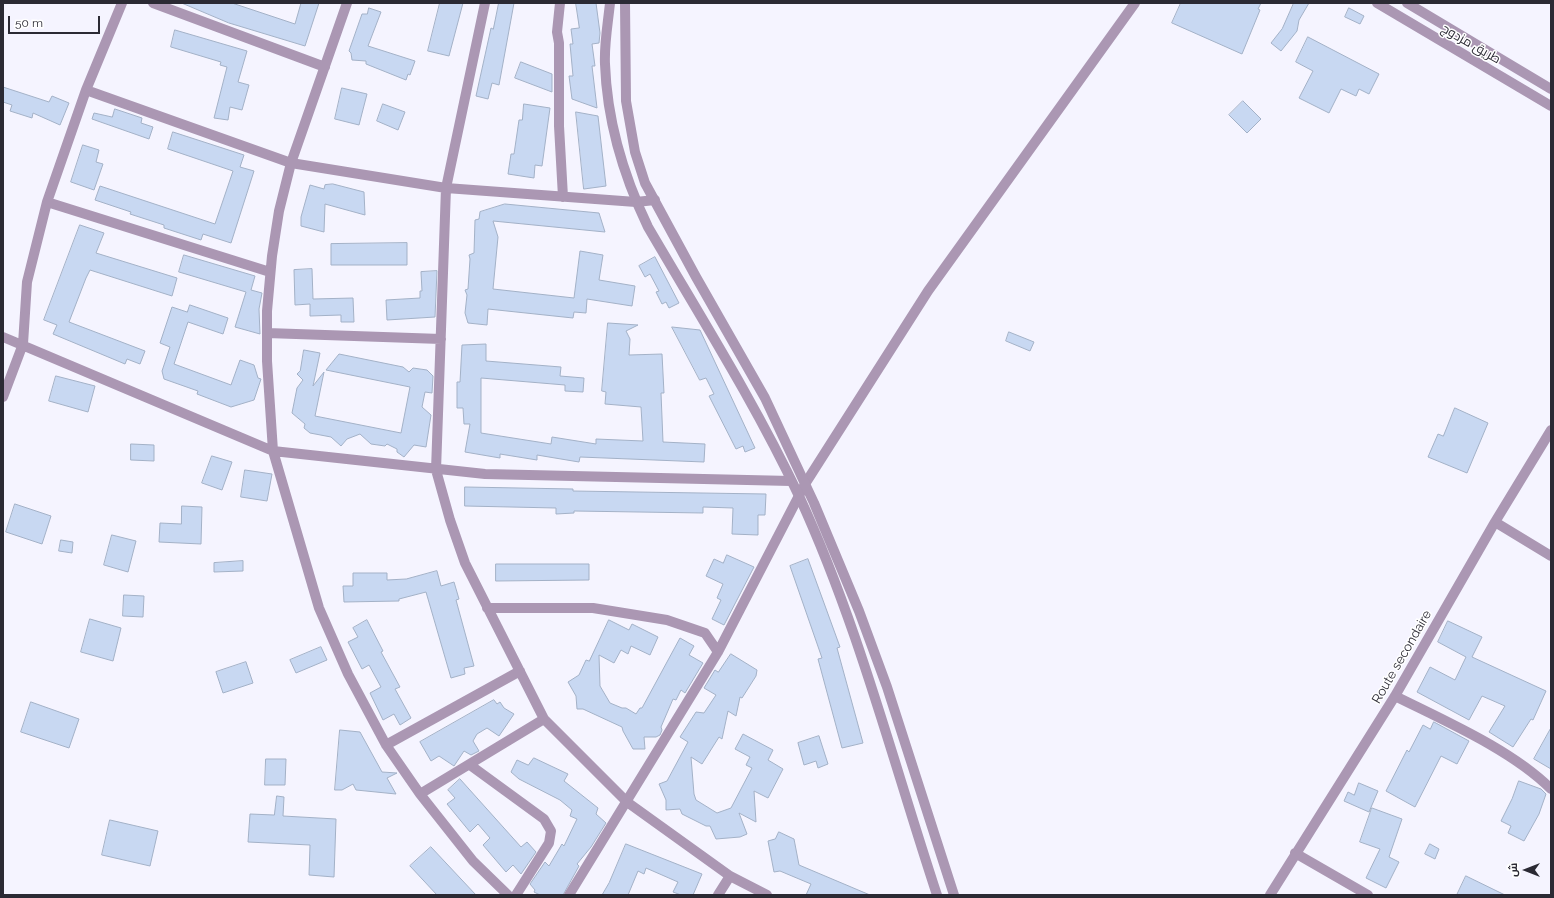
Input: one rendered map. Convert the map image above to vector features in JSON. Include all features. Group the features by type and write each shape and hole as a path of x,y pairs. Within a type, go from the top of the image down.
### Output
{"street":[{"path":"3,397 23,344 27,282 47,202 86,90 122,3"},
{"path":"153,3 325,67"},
{"path":"347,3 291,163 279,211 270,272 267,333 269,412 273,451 319,608 348,674 386,745 420,794 473,861 508,895"},
{"path":"485,3 446,188 436,470 450,520 465,563 544,718 627,802 730,876 767,895"},
{"path":"560,3 557,32 559,43 559,126 563,197"},
{"path":"610,3 605,64 610,109 622,162 636,202 648,227 751,405 799,497 845,607 937,895"},
{"path":"626,3 626,101 635,152 646,183 765,398 805,484 859,611 887,687 954,895"},
{"path":"569,895 718,652 805,484 928,291 1135,3"},
{"path":"1407,3 1551,88"},
{"name":"طريق مزدوج","path":"1381,4 1551,106"},
{"path":"86,90 291,163 446,188 636,202 655,200"},
{"path":"47,202 270,272"},
{"path":"267,333 441,339"},
{"path":"3,336 273,451 436,470 485,474 791,481"},
{"name":"Route secondaire","path":"1270,895 1295,852 1395,696 1495,522 1551,430"},
{"path":"1495,522 1551,556"},
{"path":"487,608 593,608 667,620 705,633 718,652"},
{"path":"386,745 520,671"},
{"path":"1395,696 1474,736 1537,775 1551,789"},
{"path":"420,794 470,765 544,718"},
{"path":"470,765 544,819 551,831 549,843 516,895"},
{"path":"1295,852 1368,895"},
{"path":"718,895 730,876"}],"building":[{"path":"182,3 232,3 295,24 301,3 319,3 305,46 229,23"},
{"path":"440,3 463,3 449,56 428,51"},
{"path":"499,3 514,3 499,85 492,83 488,99 476,96 491,28 493,29"},
{"path":"576,3 596,3 600,33 599,43 592,44 595,66 592,66 597,108 572,99 569,76 573,76 570,44 573,44 571,29 579,28"},
{"path":"1181,3 1261,3 1258,9 1260,10 1242,54 1172,23"},
{"path":"1294,3 1309,3 1299,20 1297,31 1281,51 1271,43 1282,29"},
{"path":"369,8 381,12 368,46 415,61 410,75 408,74 406,80 366,64 366,61 352,60 351,53 349,51 362,14 367,14"},
{"path":"1349,8 1364,16 1360,24 1345,17"},
{"path":"175,30 247,51 238,82 249,85 242,110 230,107 228,120 214,118 227,67 220,65 221,62 171,47"},
{"path":"1308,37 1379,74 1369,94 1359,89 1356,96 1341,89 1329,113 1299,98 1313,71 1296,62"},
{"path":"521,62 552,74 552,92 515,78"},
{"path":"3,87 49,102 52,96 69,103 60,125 33,113 32,118 10,111 12,105 3,102"},
{"path":"342,88 367,94 359,125 335,119"},
{"path":"1243,101 1261,119 1247,133 1229,115"},
{"path":"383,104 405,112 398,130 377,121"},
{"path":"524,104 550,108 542,166 535,165 534,178 508,174 511,154 514,154 519,120 522,120"},
{"path":"115,109 142,118 141,123 153,127 149,139 92,119 94,113 112,117"},
{"path":"576,112 598,116 606,186 584,189"},
{"path":"173,132 244,155 240,167 254,171 231,243 203,234 201,240 164,228 164,225 130,214 131,212 95,200 100,186 215,224 233,171 168,149"},
{"path":"83,145 99,150 96,162 103,164 94,190 71,182"},
{"path":"333,184 364,192 365,215 325,204 324,232 301,226 301,217 310,185 324,189 325,185"},
{"path":"505,204 599,213 605,232 493,221 498,237 493,289 574,298 580,251 603,255 599,280 635,286 632,306 587,299 586,313 574,312 573,318 488,309 487,325 468,323 465,313 467,295 465,290 468,289 469,255 474,253 475,220 479,219 480,212"},
{"path":"80,225 104,233 96,253 177,278 172,296 90,270 86,278 69,322 145,351 140,364 127,359 125,364 53,334 57,325 44,320"},
{"path":"407,243 407,265 331,265 331,244"},
{"path":"184,255 255,276 251,290 262,293 259,309 260,334 235,327 246,292 179,272"},
{"path":"655,257 679,303 669,308 666,302 662,304 656,292 659,291 650,274 645,277 639,266"},
{"path":"312,269 313,299 353,298 354,322 341,322 341,315 310,316 310,304 295,305 294,270"},
{"path":"437,271 435,317 387,320 386,300 420,298 420,291 422,291 421,272"},
{"path":"190,305 228,318 223,334 188,322 174,364 231,385 240,360 254,365 258,378 261,379 254,400 231,407 197,394 198,391 164,379 162,371 170,347 160,343 172,307 187,312"},
{"path":"608,323 638,325 626,331 630,339 629,355 662,354 664,393 661,393 663,442 705,444 704,462 580,457 579,462 537,455 537,460 500,454 500,458 465,452 470,424 464,424 463,408 457,408 457,382 460,382 462,345 486,344 486,361 561,367 560,376 584,378 583,392 565,391 565,385 481,378 481,433 551,444 552,437 596,444 596,439 643,441 641,407 605,404 606,392 602,391"},
{"path":"672,327 700,330 755,448 745,452 743,446 736,449 709,396 714,394 706,378 700,380"},
{"path":"1009,332 1034,342 1030,351 1006,341"},
{"path":"304,350 320,353 313,386 324,372 315,416 401,433 410,387 326,370 339,354 403,367 409,372 413,368 427,370 433,376 432,393 425,392 422,407 431,415 426,447 414,445 404,457 397,452 397,449 387,444 385,446 371,444 360,434 347,439 341,446 331,437 310,433 304,428 305,424 292,413 297,388 303,380 297,374 300,371"},
{"path":"56,376 95,386 88,412 49,401"},
{"path":"1455,408 1488,423 1467,473 1428,457 1438,434 1443,436"},
{"path":"131,444 154,445 154,461 131,460"},
{"path":"212,456 232,462 222,490 202,483"},
{"path":"245,470 272,474 267,501 241,497"},
{"path":"465,487 573,489 573,491 766,494 765,515 758,515 758,535 732,534 733,508 703,507 703,513 574,511 574,513 556,514 556,508 465,506"},
{"path":"15,504 51,516 42,544 6,532"},
{"path":"182,506 202,507 201,544 159,542 160,523 181,524"},
{"path":"112,535 136,541 128,572 104,565"},
{"path":"61,540 73,542 72,553 59,551"},
{"path":"727,555 754,567 724,625 712,619 721,600 717,598 723,584 706,576 714,559 723,563"},
{"path":"808,559 840,647 837,648 863,743 842,748 818,659 822,658 790,566"},
{"path":"243,561 243,571 214,572 214,563"},
{"path":"496,564 589,564 589,580 496,581"},
{"path":"437,571 441,586 454,582 459,599 456,600 474,666 464,668 465,674 451,678 426,592 399,599 399,601 344,602 343,586 353,586 353,573 387,573 387,580 406,579"},
{"path":"124,595 144,596 143,617 123,616"},
{"path":"90,619 121,628 113,661 81,652"},
{"path":"367,620 383,651 381,652 400,687 395,689 411,718 400,725 394,714 383,720 370,693 381,687 369,665 362,669 348,642 358,637 353,628"},
{"path":"609,620 629,630 632,624 658,637 650,655 631,646 628,654 621,650 614,663 599,655 600,686 610,703 626,708 636,714 640,708 642,708 680,638 694,646 689,655 703,663 685,693 681,690 676,700 673,699 661,727 662,730 660,735 656,737 644,737 645,749 633,749 622,727 583,709 577,709 576,696 568,682 579,675 586,660 589,661"},
{"path":"1448,621 1482,637 1472,657 1546,691 1533,720 1531,719 1513,747 1489,732 1505,706 1482,696 1469,720 1417,692 1430,667 1455,680 1466,657 1438,642"},
{"path":"321,647 327,660 296,673 290,660"},
{"path":"731,654 757,670 756,676 742,698 740,697 736,716 728,711 722,739 719,737 702,764 691,757 694,794 696,800 717,813 731,808 752,768 746,765 750,757 735,749 743,734 773,750 768,760 783,769 768,798 754,791 756,822 739,813 747,834 740,837 716,839 710,826 706,826 682,814 680,809 666,810 666,800 659,784 667,781 688,742 680,737 696,712 704,713 716,695 704,688 715,670 718,672"},
{"path":"246,662 253,683 223,693 216,672"},
{"path":"494,700 497,704 500,702 504,708 514,714 499,736 487,728 477,734 473,741 479,751 471,755 464,751 454,766 439,756 431,761 420,742"},
{"path":"31,702 79,719 69,748 21,732"},
{"path":"1434,722 1469,741 1457,764 1441,756 1415,807 1386,791 1407,750 1409,752 1423,725 1430,729"},
{"path":"1551,728 1551,769 1534,759"},
{"path":"340,730 360,732 382,772 397,773 387,778 396,794 356,790 353,784 342,790 335,790"},
{"path":"819,736 828,764 818,768 816,761 804,765 798,743"},
{"path":"534,758 568,774 564,781 598,808 596,814 606,823 591,847 577,864 579,866 563,895 540,895 534,892 535,890 530,884 545,862 549,866 562,844 564,846 577,819 570,816 572,810 560,800 519,779 511,772 517,760 528,765"},
{"path":"266,759 286,759 285,785 265,785"},
{"path":"460,779 521,847 527,842 536,852 521,874 513,865 506,872 483,845 490,838 478,824 470,832 447,804 455,798 448,790"},
{"path":"1519,781 1541,789 1546,794 1539,814 1524,841 1508,833 1511,826 1501,821"},
{"path":"1359,783 1378,791 1369,812 1344,801 1348,792 1354,795"},
{"path":"277,796 284,797 283,816 336,819 334,877 309,875 310,845 248,842 250,814 274,815"},
{"path":"1372,808 1402,819 1389,857 1399,862 1386,888 1366,878 1380,849 1360,842"},
{"path":"110,820 158,831 150,866 102,855"},
{"path":"779,832 794,839 799,865 870,895 806,895 811,884 780,871 774,872 768,841 775,839"},
{"path":"626,844 702,874 693,895 681,895 673,892 678,882 646,868 644,874 638,871 628,895 602,895 609,883"},
{"path":"1430,844 1439,849 1435,859 1425,854"},
{"path":"431,847 476,895 437,895 410,866"},
{"path":"1466,876 1505,895 1457,895"}]}
